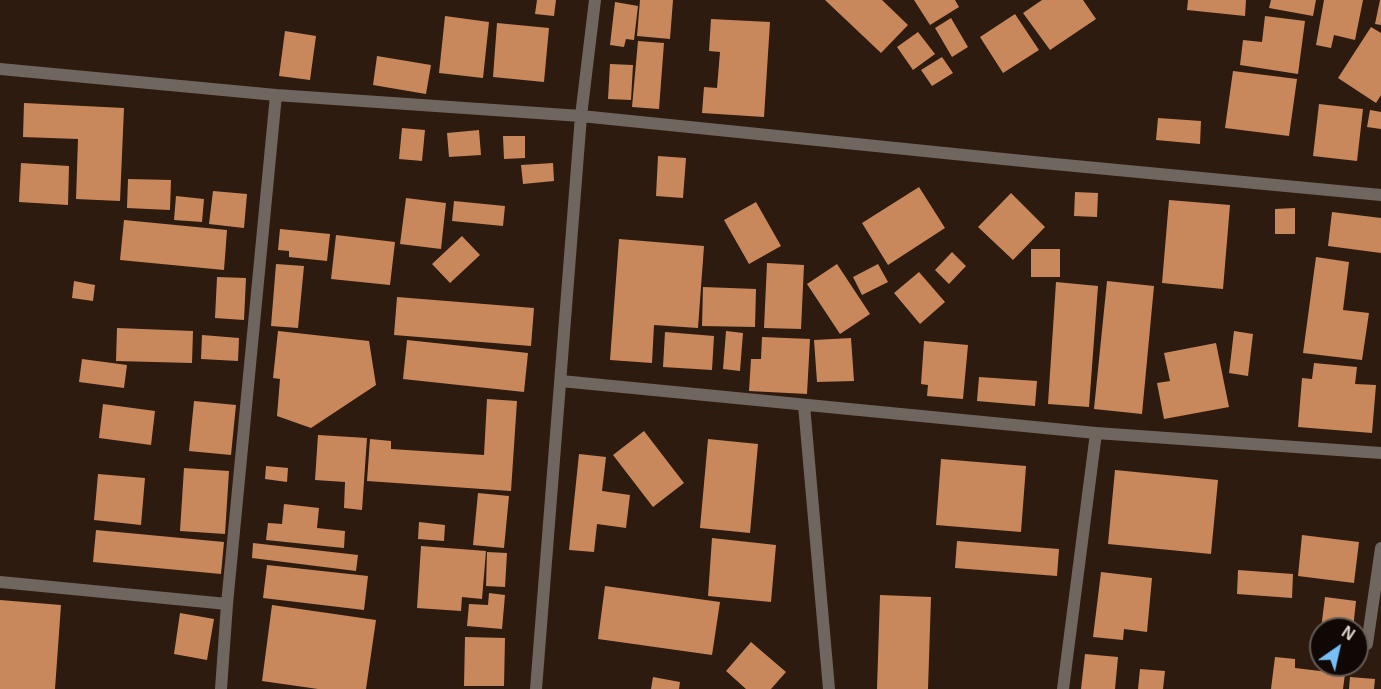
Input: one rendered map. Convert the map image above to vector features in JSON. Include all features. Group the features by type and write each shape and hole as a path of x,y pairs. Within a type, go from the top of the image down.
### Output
{"street":[{"path":"536,689 581,116 595,0"},
{"path":"0,69 276,95 581,116 1381,195"},
{"path":"221,689 227,604 276,95"},
{"path":"561,381 1096,433 1381,453"},
{"path":"804,405 829,689"},
{"path":"1063,689 1096,433"},
{"path":"1369,630 1381,548"},
{"path":"0,582 227,604"}],"building":[{"path":"537,0 556,0 554,16 535,14"},
{"path":"640,0 673,0 670,39 637,36"},
{"path":"825,0 882,0 908,25 881,53"},
{"path":"914,0 955,0 959,7 930,25"},
{"path":"1042,0 1083,0 1096,19 1050,50 1023,13"},
{"path":"1188,0 1246,0 1245,16 1187,10"},
{"path":"1271,0 1316,0 1313,16 1269,8"},
{"path":"1324,0 1363,0 1355,40 1334,35 1331,48 1316,45"},
{"path":"1381,0 1381,25 1375,24"},
{"path":"615,2 638,6 634,40 626,39 624,47 610,45"},
{"path":"1015,14 1039,50 1003,73 980,37"},
{"path":"445,16 489,22 483,78 439,73"},
{"path":"1265,16 1305,21 1298,74 1240,65 1243,40 1262,42"},
{"path":"951,18 968,47 952,57 935,28"},
{"path":"711,19 770,22 764,117 702,113 704,87 717,88 720,52 709,51"},
{"path":"497,23 549,28 544,82 493,77"},
{"path":"1371,27 1381,33 1381,95 1376,103 1338,78"},
{"path":"285,31 316,36 310,80 279,76"},
{"path":"918,32 935,54 913,70 897,47"},
{"path":"638,41 664,43 659,109 632,107"},
{"path":"377,56 431,65 426,94 373,85"},
{"path":"942,57 953,73 932,86 921,70"},
{"path":"610,64 633,65 631,100 608,99"},
{"path":"1233,71 1297,79 1289,136 1225,128"},
{"path":"24,103 124,108 120,201 76,199 78,139 23,137"},
{"path":"1319,104 1363,109 1357,161 1313,156"},
{"path":"1370,110 1381,112 1381,129 1367,127"},
{"path":"1158,118 1201,121 1200,144 1156,140"},
{"path":"402,128 425,130 422,161 399,159"},
{"path":"479,130 481,155 449,157 447,133"},
{"path":"503,136 525,136 525,158 504,159"},
{"path":"658,156 686,158 683,198 656,196"},
{"path":"21,163 69,166 68,205 19,202"},
{"path":"553,163 554,181 523,184 521,165"},
{"path":"128,179 171,180 170,210 127,208"},
{"path":"919,187 945,228 888,265 862,223"},
{"path":"213,191 247,194 244,228 209,224"},
{"path":"1075,192 1098,193 1097,217 1074,216"},
{"path":"1011,193 1045,227 1013,260 978,227"},
{"path":"176,196 204,199 202,222 174,220"},
{"path":"406,198 446,203 441,249 400,244"},
{"path":"1169,200 1230,205 1223,289 1162,283"},
{"path":"454,201 505,206 503,226 452,221"},
{"path":"756,202 781,246 749,264 724,220"},
{"path":"1295,208 1295,234 1275,234 1275,209"},
{"path":"1332,212 1381,218 1381,253 1328,246"},
{"path":"124,220 227,230 224,270 120,260"},
{"path":"280,229 330,234 327,261 289,257 289,251 278,250"},
{"path":"336,235 395,242 390,285 331,279"},
{"path":"462,236 480,255 450,283 432,264"},
{"path":"619,239 704,246 698,328 654,325 652,363 610,360"},
{"path":"1031,249 1060,249 1060,277 1031,277"},
{"path":"952,252 966,266 949,284 935,270"},
{"path":"1316,257 1349,262 1343,310 1369,313 1362,360 1303,353"},
{"path":"767,263 804,265 801,329 764,328"},
{"path":"276,264 304,266 298,328 271,326"},
{"path":"837,264 870,314 840,334 807,284"},
{"path":"878,264 888,282 862,295 853,277"},
{"path":"919,272 945,302 920,324 894,293"},
{"path":"217,277 246,278 244,320 215,318"},
{"path":"74,281 95,285 93,301 72,298"},
{"path":"1107,281 1154,286 1142,414 1094,409"},
{"path":"1056,282 1098,286 1089,407 1048,404"},
{"path":"703,287 756,289 755,327 702,326"},
{"path":"397,297 534,308 531,346 394,335"},
{"path":"117,328 193,331 192,363 116,361"},
{"path":"278,331 369,341 376,385 311,428 277,416 280,379 273,378"},
{"path":"726,331 743,333 740,371 723,369"},
{"path":"1234,331 1253,334 1248,376 1229,373"},
{"path":"665,332 714,336 712,370 663,367"},
{"path":"202,335 239,338 238,361 201,359"},
{"path":"762,337 810,339 807,394 749,391 751,359 761,359"},
{"path":"851,338 854,381 817,382 814,340"},
{"path":"407,340 528,353 524,392 403,379"},
{"path":"924,341 968,345 963,399 927,396 928,385 921,384"},
{"path":"1216,343 1229,407 1164,419 1157,383 1170,381 1164,353"},
{"path":"82,359 127,365 124,388 79,382"},
{"path":"1314,363 1357,367 1355,384 1376,385 1372,433 1298,427 1302,378 1312,379"},
{"path":"979,377 1037,381 1035,406 977,401"},
{"path":"487,399 517,401 511,491 367,481 370,439 391,441 391,449 484,455"},
{"path":"194,401 236,405 231,455 189,451"},
{"path":"103,404 155,411 151,445 99,438"},
{"path":"644,431 684,483 653,507 613,455"},
{"path":"318,435 367,438 362,510 344,508 345,482 315,480"},
{"path":"708,439 758,444 750,533 700,528"},
{"path":"579,454 606,457 602,491 630,495 626,528 597,524 594,552 569,550"},
{"path":"941,459 1026,466 1021,532 936,525"},
{"path":"266,466 288,468 287,482 265,479"},
{"path":"184,468 229,471 225,534 180,531"},
{"path":"1115,470 1218,480 1211,554 1108,544"},
{"path":"98,474 145,478 141,525 94,520"},
{"path":"478,493 509,496 504,548 473,545"},
{"path":"284,504 319,508 317,528 345,531 344,548 266,540 268,523 282,524"},
{"path":"419,522 445,525 444,541 418,539"},
{"path":"96,530 224,542 221,574 93,562"},
{"path":"1302,535 1359,542 1354,583 1298,576"},
{"path":"712,538 776,545 771,602 708,596"},
{"path":"957,541 1059,549 1057,576 955,568"},
{"path":"253,543 358,555 356,571 252,558"},
{"path":"421,546 486,551 482,599 462,597 461,611 417,608"},
{"path":"487,552 507,553 505,587 486,586"},
{"path":"267,565 368,576 364,610 263,598"},
{"path":"1238,570 1293,574 1292,598 1237,594"},
{"path":"1101,572 1152,578 1147,632 1124,629 1123,640 1093,637"},
{"path":"605,586 720,602 712,655 598,639"},
{"path":"489,593 505,595 502,629 467,626 469,604 488,605"},
{"path":"880,595 931,597 928,689 877,689"},
{"path":"1325,597 1356,601 1354,617 1322,617"},
{"path":"0,600 61,605 55,689 0,689"},
{"path":"272,605 376,620 366,689 318,689 262,681"},
{"path":"180,613 214,619 207,660 174,654"},
{"path":"465,637 505,638 504,686 464,686"},
{"path":"751,642 786,672 771,689 746,689 726,671"},
{"path":"1085,654 1118,657 1115,689 1081,689"},
{"path":"1275,657 1295,659 1295,668 1309,670 1309,677 1345,677 1343,689 1271,689"},
{"path":"1140,669 1165,671 1163,689 1138,689"},
{"path":"653,677 680,682 679,689 651,689"},
{"path":"1350,677 1375,679 1374,689 1349,689"}]}
